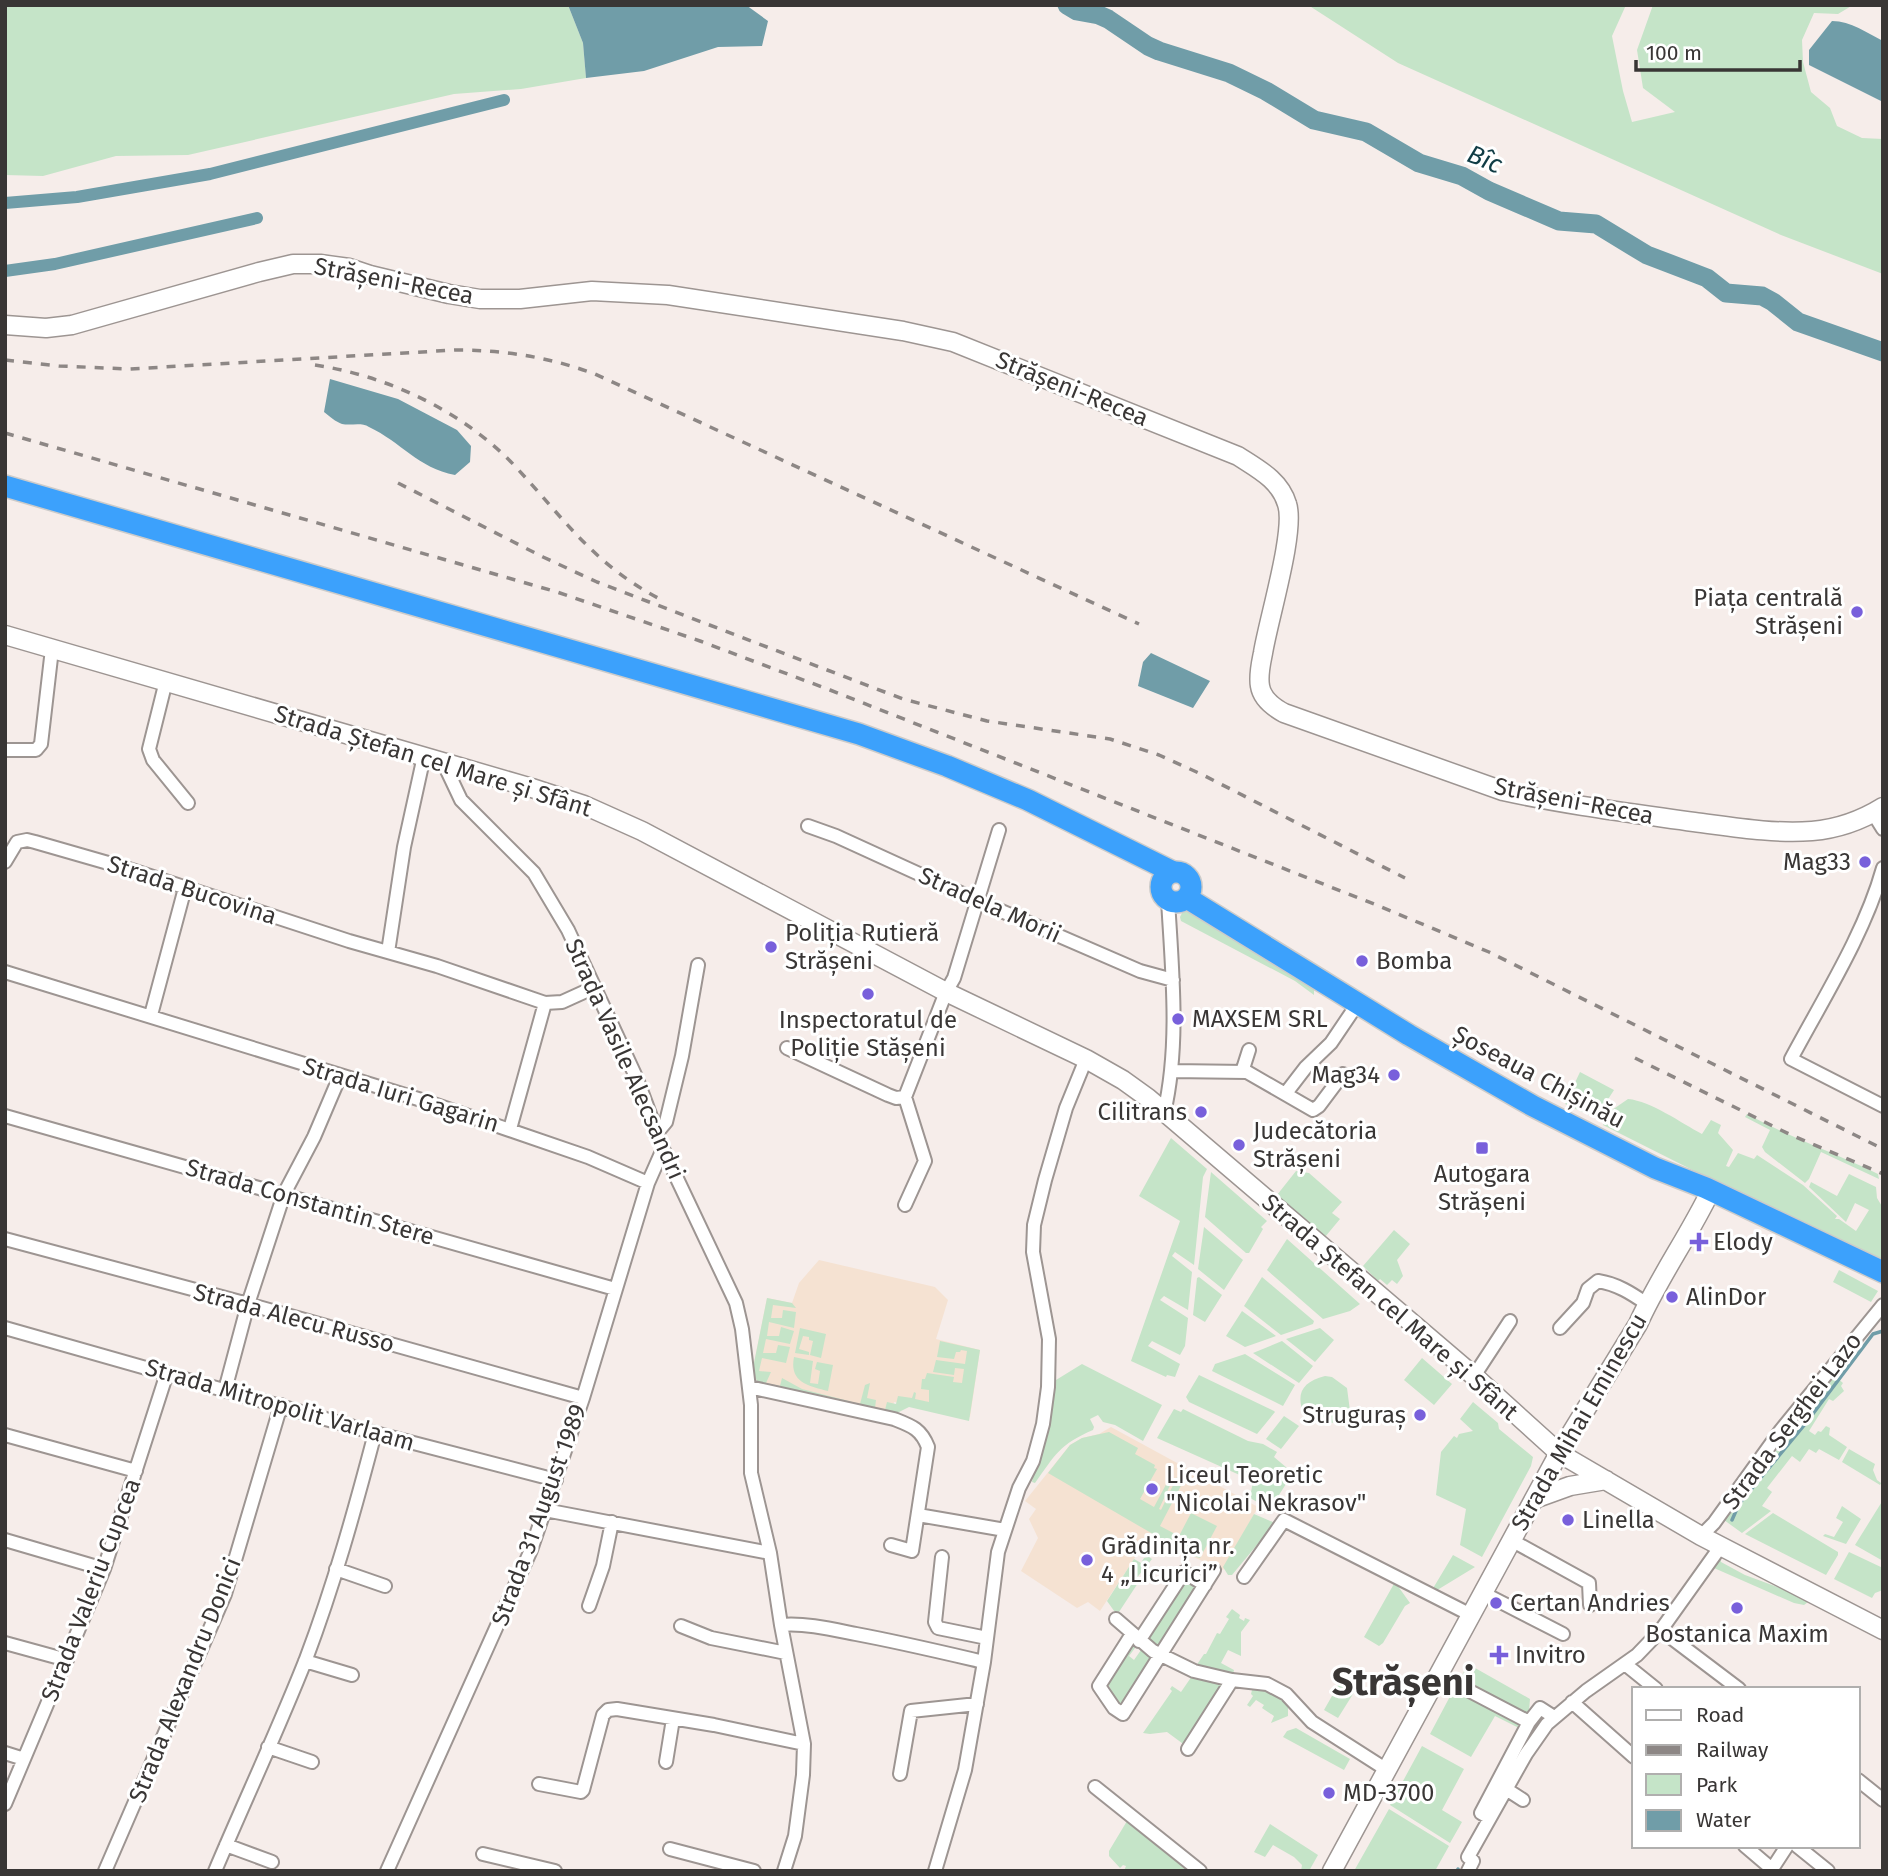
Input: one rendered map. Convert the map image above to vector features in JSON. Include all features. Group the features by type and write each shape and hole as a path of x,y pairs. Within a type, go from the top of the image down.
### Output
{"highway":[{"path":"5,486 859,734 947,766 1028,800 1136,853 1176,887"},
{"path":"5,501 601,671 872,753 958,785 1031,816 1176,887 1425,1034 1708,1189"},
{"name":"Șoseaua Chișinău","path":"1176,887 1358,1003 1534,1106 1655,1168 1708,1189 1883,1272"}],"main road":[{"name":"Strășeni-Recea","path":"5,325 46,328 72,325 259,272 293,264 320,264 349,268 449,294 480,299 520,299 592,291 668,295 903,331 953,342 1238,456 1266,474 1278,486 1288,505 1290,525 1259,673 1260,687 1272,706 1284,713 1502,790 1535,798 1642,815 1776,831 1816,831 1858,820 1881,821"},
{"name":"Strada Ștefan cel Mare și Sfânt","path":"5,635 532,788 611,817 946,992 1086,1059 1148,1098 1474,1376 1559,1453 1701,1536 1883,1630"},
{"name":"Strada Mihai Eminescu","path":"1332,1871 1559,1453 1638,1324 1695,1222 1708,1189"},
{"path":"1534,1499 1570,1486 1606,1480"}],"street":[{"path":"5,750 36,750 41,744 52,649"},
{"path":"166,681 149,749 153,760 188,803"},
{"path":"388,953 404,848 424,756"},
{"name":"Strada Vasile Alecsandri","path":"443,762 461,800 534,873 568,930 637,1079 656,1134 733,1293 742,1329 751,1405 751,1473 770,1553 780,1625 804,1744 795,1836 784,1871"},
{"name":"Stradela Morii","path":"808,827 836,836 1140,971 1172,981"},
{"path":"905,1205 925,1161 905,1097 954,978 999,830"},
{"name":"Strada Bucovina","path":"5,862 13,845 27,840 129,869 388,953 437,966 545,1003"},
{"path":"1883,868 1864,918 1791,1059 1883,1107"},
{"path":"1164,1114 1172,1071 1176,887"},
{"path":"151,1015 185,888"},
{"path":"656,1134 666,1122 682,1056 698,965"},
{"name":"Strada Iuri Gagarin","path":"5,972 151,1015 510,1129 588,1157 648,1183"},
{"path":"510,1129 545,1003 562,1002 595,986"},
{"path":"1286,1093 1306,1067 1331,1043 1358,1003"},
{"path":"787,1048 888,1095 905,1097"},
{"path":"1241,1072 1250,1050"},
{"path":"935,1871 965,1770 984,1662 998,1552 1019,1488 1033,1461 1043,1424 1048,1387 1049,1339 1033,1252 1034,1225 1066,1108 1086,1059"},
{"path":"1172,1071 1253,1074 1313,1110 1320,1105 1343,1074"},
{"path":"225,1390 248,1304 284,1194 314,1137 340,1076"},
{"name":"Strada Constantin Stere","path":"5,1116 615,1289"},
{"name":"Strada 31 August 1989","path":"387,1871 531,1550 583,1398 648,1183 663,1149"},
{"name":"Strada Alecu Russo","path":"5,1240 248,1304 583,1398"},
{"name":"Strada Mihai Eminescu","path":"1560,1328 1583,1303 1588,1289 1598,1281 1627,1291 1647,1304"},
{"name":"Strada Serghei Lazo","path":"1701,1536 1714,1523 1781,1430 1883,1305"},
{"path":"1474,1376 1510,1321"},
{"name":"Strada Mitropolit Varlaam","path":"5,1328 375,1433 556,1480"},
{"name":"Strada Valeriu Cupcea","path":"5,1804 104,1569 167,1373"},
{"path":"749,1387 894,1419 916,1427 923,1434 928,1447 912,1551 891,1545"},
{"name":"Strada Alexandru Donici","path":"105,1871 225,1594 281,1405"},
{"path":"215,1871 305,1661 337,1569 375,1433"},
{"path":"5,1434 136,1471"},
{"path":"545,1510 770,1553"},
{"path":"918,1515 1005,1530"},
{"path":"1244,1577 1284,1520 1471,1615"},
{"path":"589,1606 603,1566 612,1522"},
{"path":"5,1540 104,1569"},
{"name":"Strada Mihai Eminescu","path":"1511,1540 1589,1583 1590,1605"},
{"name":"Strada Serghei Lazo","path":"1470,1863 1490,1818 1525,1754 1554,1717 1637,1655 1661,1630 1721,1546"},
{"path":"942,1557 935,1622 938,1628 987,1638"},
{"path":"337,1569 385,1586"},
{"path":"1205,1585 1184,1572 1099,1686 1114,1708 1124,1714 1161,1654 1205,1585 1214,1570"},
{"path":"1483,1594 1563,1634"},
{"path":"1116,1619 1153,1651 1194,1671 1232,1680 1267,1684 1286,1694 1312,1722 1387,1770"},
{"path":"780,1625 795,1624 830,1629 907,1643 984,1662"},
{"path":"681,1626 711,1638 786,1653"},
{"path":"1661,1630 1736,1687"},
{"path":"5,1643 67,1660"},
{"path":"305,1661 352,1675"},
{"path":"1625,1664 1654,1687"},
{"path":"1439,1675 1529,1722"},
{"path":"1188,1749 1232,1680"},
{"path":"1572,1702 1632,1755"},
{"path":"900,1774 911,1711 977,1704"},
{"path":"1490,1818 1481,1813 1529,1722 1540,1708 1554,1717"},
{"path":"540,1784 568,1791 583,1790 603,1715 608,1710 617,1709 714,1725 804,1744"},
{"path":"666,1762 673,1720"},
{"path":"268,1747 312,1762"},
{"path":"5,1753 24,1759"},
{"path":"1860,1782 1883,1800"},
{"path":"1095,1787 1131,1813 1200,1871"},
{"path":"1506,1789 1523,1800"},
{"path":"226,1845 272,1862"},
{"path":"1747,1848 1774,1870 1786,1848"},
{"path":"1799,1848 1828,1871"},
{"path":"670,1849 754,1871"},
{"path":"483,1854 555,1871"}],"shaded area":[{"path":"819,1260 935,1287 948,1300 936,1339 980,1350 970,1417 894,1402 891,1416 760,1385 752,1373 767,1298 792,1303 799,1283"},
{"path":"1111,1427 1258,1507 1223,1570 1189,1555 1151,1533 1100,1611 1088,1602 1077,1608 1021,1571 1038,1538 1029,1519 1036,1509 1025,1501 1070,1445"}],"green space":[{"path":"5,5 568,5 583,43 586,78 521,89 454,94 188,155 116,156 43,176 5,175"},
{"path":"1308,5 1626,5 1612,36 1632,122 1675,112 1643,88 1637,50 1653,5 1853,5 1838,14 1814,13 1802,40 1803,62 1811,92 1830,108 1837,126 1862,138 1883,139 1883,274 1781,235 1398,63"},
{"path":"1189,910 1314,987 1314,995 1295,981 1181,921 1182,913"},
{"path":"1580,1072 1614,1090 1596,1118 1565,1104"},
{"path":"1628,1099 1656,1108 1702,1134 1711,1120 1721,1125 1718,1133 1733,1150 1726,1166 1729,1167 1738,1153 1754,1159 1757,1155 1803,1185 1837,1216 1835,1219 1856,1231 1869,1210 1855,1203 1846,1222 1809,1187 1811,1182 1837,1196 1849,1174 1876,1187 1877,1198 1883,1208 1883,1260 1766,1207 1603,1125 1612,1110"},
{"path":"1747,1114 1878,1174 1879,1179 1821,1152 1805,1183 1765,1152 1762,1147 1770,1130 1745,1117"},
{"path":"1171,1138 1207,1169 1203,1177 1194,1265 1175,1252 1172,1256 1192,1272 1188,1310 1164,1296 1160,1300 1188,1318 1185,1346 1180,1355 1152,1341 1148,1346 1180,1364 1175,1377 1166,1377 1131,1361 1180,1221 1139,1196"},
{"path":"1296,1171 1309,1173 1342,1202 1332,1213 1340,1219 1325,1237 1277,1195"},
{"path":"1211,1172 1267,1221 1261,1227 1263,1229 1249,1253 1205,1217"},
{"path":"1204,1227 1243,1260 1224,1290 1198,1269"},
{"path":"1394,1230 1410,1244 1397,1260 1403,1276 1397,1284 1392,1280 1387,1285 1380,1279 1378,1281 1363,1266"},
{"path":"1287,1239 1360,1304 1350,1311 1323,1319 1267,1270"},
{"path":"1839,1270 1878,1291 1871,1302 1833,1282"},
{"path":"1199,1277 1222,1295 1205,1322 1193,1315"},
{"path":"1262,1277 1314,1321 1313,1324 1281,1335 1244,1306"},
{"path":"767,1298 792,1303 796,1308 773,1305 771,1318 782,1318 783,1310 796,1312 794,1328 769,1322 767,1336 779,1336 781,1327 794,1331 790,1344 766,1339 763,1353 776,1353 778,1345 790,1347 786,1363 762,1358 759,1371 771,1372 766,1383 780,1386 782,1378 802,1389 860,1404 865,1385 870,1383 867,1398 876,1400 875,1408 885,1410 887,1402 896,1404 898,1396 912,1398 914,1392 915,1399 929,1402 929,1390 921,1389 922,1379 925,1379 927,1373 954,1377 953,1382 962,1383 964,1369 955,1368 954,1375 933,1372 936,1360 965,1364 967,1351 956,1352 954,1359 937,1357 940,1341 980,1350 969,1421 909,1407 891,1416 760,1385 752,1373"},
{"path":"1242,1311 1276,1336 1245,1347 1226,1336"},
{"path":"800,1328 826,1334 821,1358 810,1355 813,1341 809,1340 809,1337 803,1336 799,1349 809,1352 809,1355 795,1353"},
{"path":"1320,1328 1334,1340 1315,1362 1286,1339"},
{"path":"1282,1341 1313,1366 1299,1383 1253,1353"},
{"path":"1245,1354 1295,1385 1283,1406 1212,1371 1215,1364"},
{"path":"794,1357 813,1361 810,1383 818,1384 820,1371 815,1369 817,1362 833,1365 828,1391 807,1385 797,1377 794,1372"},
{"path":"1422,1358 1452,1384 1434,1405 1404,1380"},
{"path":"1082,1364 1162,1405 1143,1441 1115,1425 1103,1422 1098,1415 1090,1419 1093,1430 1065,1446 1035,1483 1032,1482 1053,1387 1056,1380"},
{"path":"1199,1375 1275,1412 1257,1434 1189,1402 1186,1397"},
{"path":"1325,1376 1332,1377 1347,1388 1350,1411 1340,1422 1319,1424 1305,1417 1302,1409 1302,1390 1310,1382"},
{"path":"1835,1376 1843,1383 1841,1386 1844,1391 1833,1401 1829,1399 1809,1431 1815,1435 1826,1426 1830,1428 1829,1435 1847,1447 1839,1460 1819,1449 1816,1453 1809,1449 1800,1462 1792,1456 1767,1488 1772,1492 1762,1506 1771,1511 1742,1533 1722,1518 1743,1488 1751,1483"},
{"path":"1473,1402 1498,1423 1499,1429 1533,1457 1531,1466 1482,1557 1460,1545 1466,1509 1436,1495 1441,1452 1454,1436 1457,1438 1459,1434 1473,1431 1460,1419"},
{"path":"1174,1409 1181,1412 1183,1409 1277,1452 1274,1457 1293,1473 1270,1509 1250,1498 1253,1481 1157,1438"},
{"path":"1284,1416 1299,1426 1281,1449 1266,1439"},
{"path":"1109,1432 1138,1448 1135,1454 1155,1465 1154,1468 1157,1469 1140,1499 1154,1507 1170,1477 1173,1479 1159,1509 1161,1510 1177,1477 1184,1480 1160,1526 1179,1536 1191,1513 1217,1526 1200,1558 1189,1555 1048,1473 1070,1445 1082,1438"},
{"path":"1849,1449 1875,1464 1873,1470 1880,1485 1842,1462"},
{"path":"1883,1500 1883,1561 1855,1545"},
{"path":"1842,1506 1861,1519 1846,1544 1823,1536 1825,1534 1834,1537 1843,1522 1836,1518"},
{"path":"1773,1513 1838,1552 1826,1575 1745,1534"},
{"path":"1254,1514 1275,1523 1232,1575 1228,1575 1223,1567"},
{"path":"1849,1552 1883,1568 1883,1590 1875,1593 1872,1598 1834,1579"},
{"path":"1453,1555 1475,1567 1434,1592 1432,1590"},
{"path":"1720,1557 1721,1562 1745,1575 1807,1598 1808,1602 1804,1605 1794,1603 1714,1568 1712,1565"},
{"path":"1144,1558 1152,1559 1135,1580 1138,1583 1117,1615 1107,1601 1134,1559 1141,1563"},
{"path":"1183,1578 1199,1588 1163,1642 1155,1645 1146,1640"},
{"path":"1395,1582 1410,1603 1405,1606 1379,1646 1364,1637"},
{"path":"1232,1609 1240,1615 1239,1618 1250,1620 1241,1632 1241,1656 1228,1650 1221,1663 1234,1670 1233,1674 1196,1666 1217,1633 1220,1634"},
{"path":"1133,1644 1135,1648 1129,1656 1134,1660 1141,1650 1153,1659 1124,1707 1119,1706 1106,1680"},
{"path":"1468,1664 1530,1699 1529,1711 1525,1714 1460,1679"},
{"path":"1345,1673 1356,1680 1358,1686 1338,1718 1324,1710"},
{"path":"1192,1676 1226,1682 1186,1746 1167,1732 1143,1733 1172,1691 1172,1686 1181,1692"},
{"path":"1253,1686 1288,1699 1288,1716 1271,1723 1274,1716 1262,1708 1264,1705 1256,1700 1250,1707 1247,1705 1253,1696"},
{"path":"1455,1687 1518,1721 1519,1725 1517,1727 1495,1716 1471,1757 1430,1734"},
{"path":"1296,1728 1350,1759 1344,1770 1283,1737 1287,1731"},
{"path":"1422,1746 1464,1769 1442,1810 1462,1822 1450,1843 1390,1805"},
{"path":"1389,1809 1449,1846 1435,1871 1354,1871"},
{"path":"1132,1819 1195,1871 1124,1871 1126,1866 1123,1865 1120,1868 1109,1856 1109,1851 1127,1821"},
{"path":"1270,1824 1318,1855 1309,1871 1301,1871 1302,1865 1294,1857 1273,1845 1265,1857 1254,1852"}],"water":[{"path":"568,5 746,5 768,21 762,46 718,47 644,71 586,78 583,43"},
{"path":"1832,21 1852,25 1883,41 1883,102 1809,65 1809,50"},
{"path":"330,379 398,399 457,430 471,446 470,462 455,475 442,472 366,426 337,422 324,412"},
{"path":"1151,653 1210,681 1193,708 1138,686 1143,662"}],"waterway":[{"name":"Bîc","path":"1067,5 1077,11 1108,19 1159,51 1229,73 1266,91 1314,120 1366,132 1419,163 1462,176 1489,191 1559,221 1596,224 1647,255 1707,278 1726,293 1762,296 1798,322 1883,352"},
{"path":"5,203 77,197 210,174 504,100"},
{"path":"5,271 55,264 257,218"},
{"path":"1732,1520 1739,1504 1806,1423 1873,1334 1883,1331"}],"railway":[{"path":"5,360 59,366 130,369 455,350 491,351 543,359 595,374 1139,624"},
{"path":"315,365 342,370 396,387 447,412 471,428 513,464 596,554 614,570 658,598"},
{"path":"5,433 557,592 700,641 830,690 1379,906 1489,952 1883,1149"},
{"path":"398,483 597,582 903,699 987,721 1110,739 1159,755 1405,878"},
{"path":"1635,1058 1791,1135 1883,1174"}],"place":[{"name":"Piața centrală Strășeni","path":"1857,612"},
{"name":"Mag33","path":"1865,862"},
{"name":"Poliția Rutieră Strășeni","path":"771,947"},
{"name":"Bomba","path":"1362,961"},
{"name":"Inspectoratul de Poliție Stășeni","path":"868,994"},
{"name":"MAXSEM SRL","path":"1178,1019"},
{"name":"Mag34","path":"1394,1075"},
{"name":"Cilitrans","path":"1201,1112"},
{"name":"Judecătoria Strășeni","path":"1239,1145"},
{"name":"Autogara Strășeni","path":"1482,1148"},
{"name":"Elody","path":"1699,1242"},
{"name":"AlinDor","path":"1672,1297"},
{"name":"Struguraș","path":"1420,1415"},
{"name":"Liceul Teoretic \"Nicolai Nekrasov\"","path":"1152,1489"},
{"name":"Linella","path":"1568,1520"},
{"name":"Grădinița nr. 4 „Licurici”","path":"1087,1560"},
{"name":"Certan Andries","path":"1496,1603"},
{"name":"Bostanica Maxim","path":"1737,1608"},
{"name":"Invitro","path":"1499,1655"},
{"name":"MD-3700","path":"1329,1793"}],"district":[{"name":"Strășeni","path":"1403,1682"}]}
